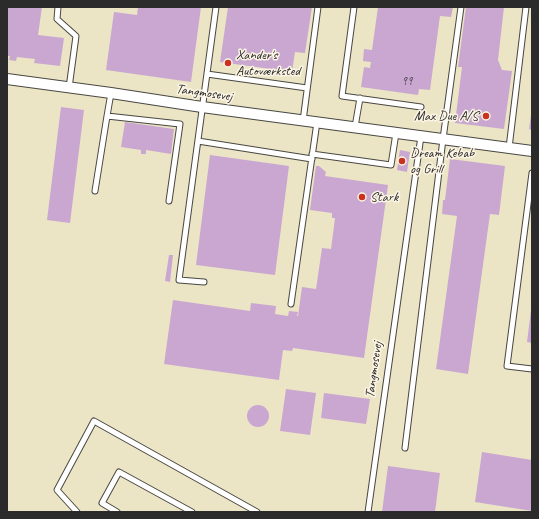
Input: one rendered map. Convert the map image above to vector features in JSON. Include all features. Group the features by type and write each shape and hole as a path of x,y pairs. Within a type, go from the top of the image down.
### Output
{"street":[{"name":"Tangmosevej","path":"7,79 202,107 532,151"}],"lane":[{"path":"58,7 56,19 76,36 69,88"},
{"path":"204,282 179,280 216,7"},
{"path":"303,120 318,7"},
{"path":"354,7 342,96 421,107"},
{"path":"405,448 443,139 461,7"},
{"path":"509,148 526,7"},
{"path":"207,74 307,88"},
{"path":"95,191 111,93"},
{"path":"355,127 360,98"},
{"path":"107,116 180,124 169,201"},
{"path":"292,304 317,122"},
{"path":"198,142 391,165 396,133"},
{"name":"Tangmosevej","path":"368,512 421,136"},
{"path":"532,173 507,366 532,369"},
{"path":"77,512 57,490 94,421 257,512"},
{"path":"118,512 102,503 119,472 192,512"}],"building":[{"path":"7,7 42,7 38,35 64,38 60,66 34,63 35,59 17,57 16,61 9,60 10,56 7,56"},
{"path":"138,7 201,7 191,82 106,70 114,12 137,15"},
{"path":"228,7 312,7 305,53 295,52 292,72 220,62"},
{"path":"378,7 453,7 451,17 440,16 430,90 419,89 418,95 361,87 364,67 370,68 371,62 363,61 364,49 372,50"},
{"path":"466,7 504,7 498,60 502,70 512,71 504,129 455,123 462,67 458,67"},
{"path":"61,107 84,110 70,223 47,220"},
{"path":"532,115 532,130 529,129"},
{"path":"125,122 174,129 171,154 146,150 146,154 141,154 141,150 121,147"},
{"path":"400,150 410,152 407,172 397,170"},
{"path":"210,155 289,166 275,275 196,265"},
{"path":"450,159 505,166 499,215 490,214 468,374 436,369 457,216 442,214"},
{"path":"316,166 319,166 326,172 325,176 388,185 364,358 293,348 292,351 283,350 279,380 164,364 173,300 250,311 251,303 276,306 275,314 288,316 289,311 298,312 298,316 302,287 316,289 322,248 331,249 335,218 332,218 332,213 310,210"},
{"path":"169,255 173,255 170,282 165,281"},
{"path":"532,310 532,343 527,342"},
{"path":"286,389 316,393 310,435 280,431"},
{"path":"324,393 370,399 366,424 321,418"},
{"path":"258,405 266,408 269,416 266,424 258,427 250,424 247,416 250,408"},
{"path":"482,452 532,460 532,511 475,502"},
{"path":"388,466 440,473 435,512 382,512"}],"place":[{"name":"Xander's Autoværksted","path":"228,63"},
{"name":"Max Due A/S","path":"486,116"},
{"name":"Dream Kebab og Grill","path":"402,161"},
{"name":"Stark","path":"362,197"}]}
